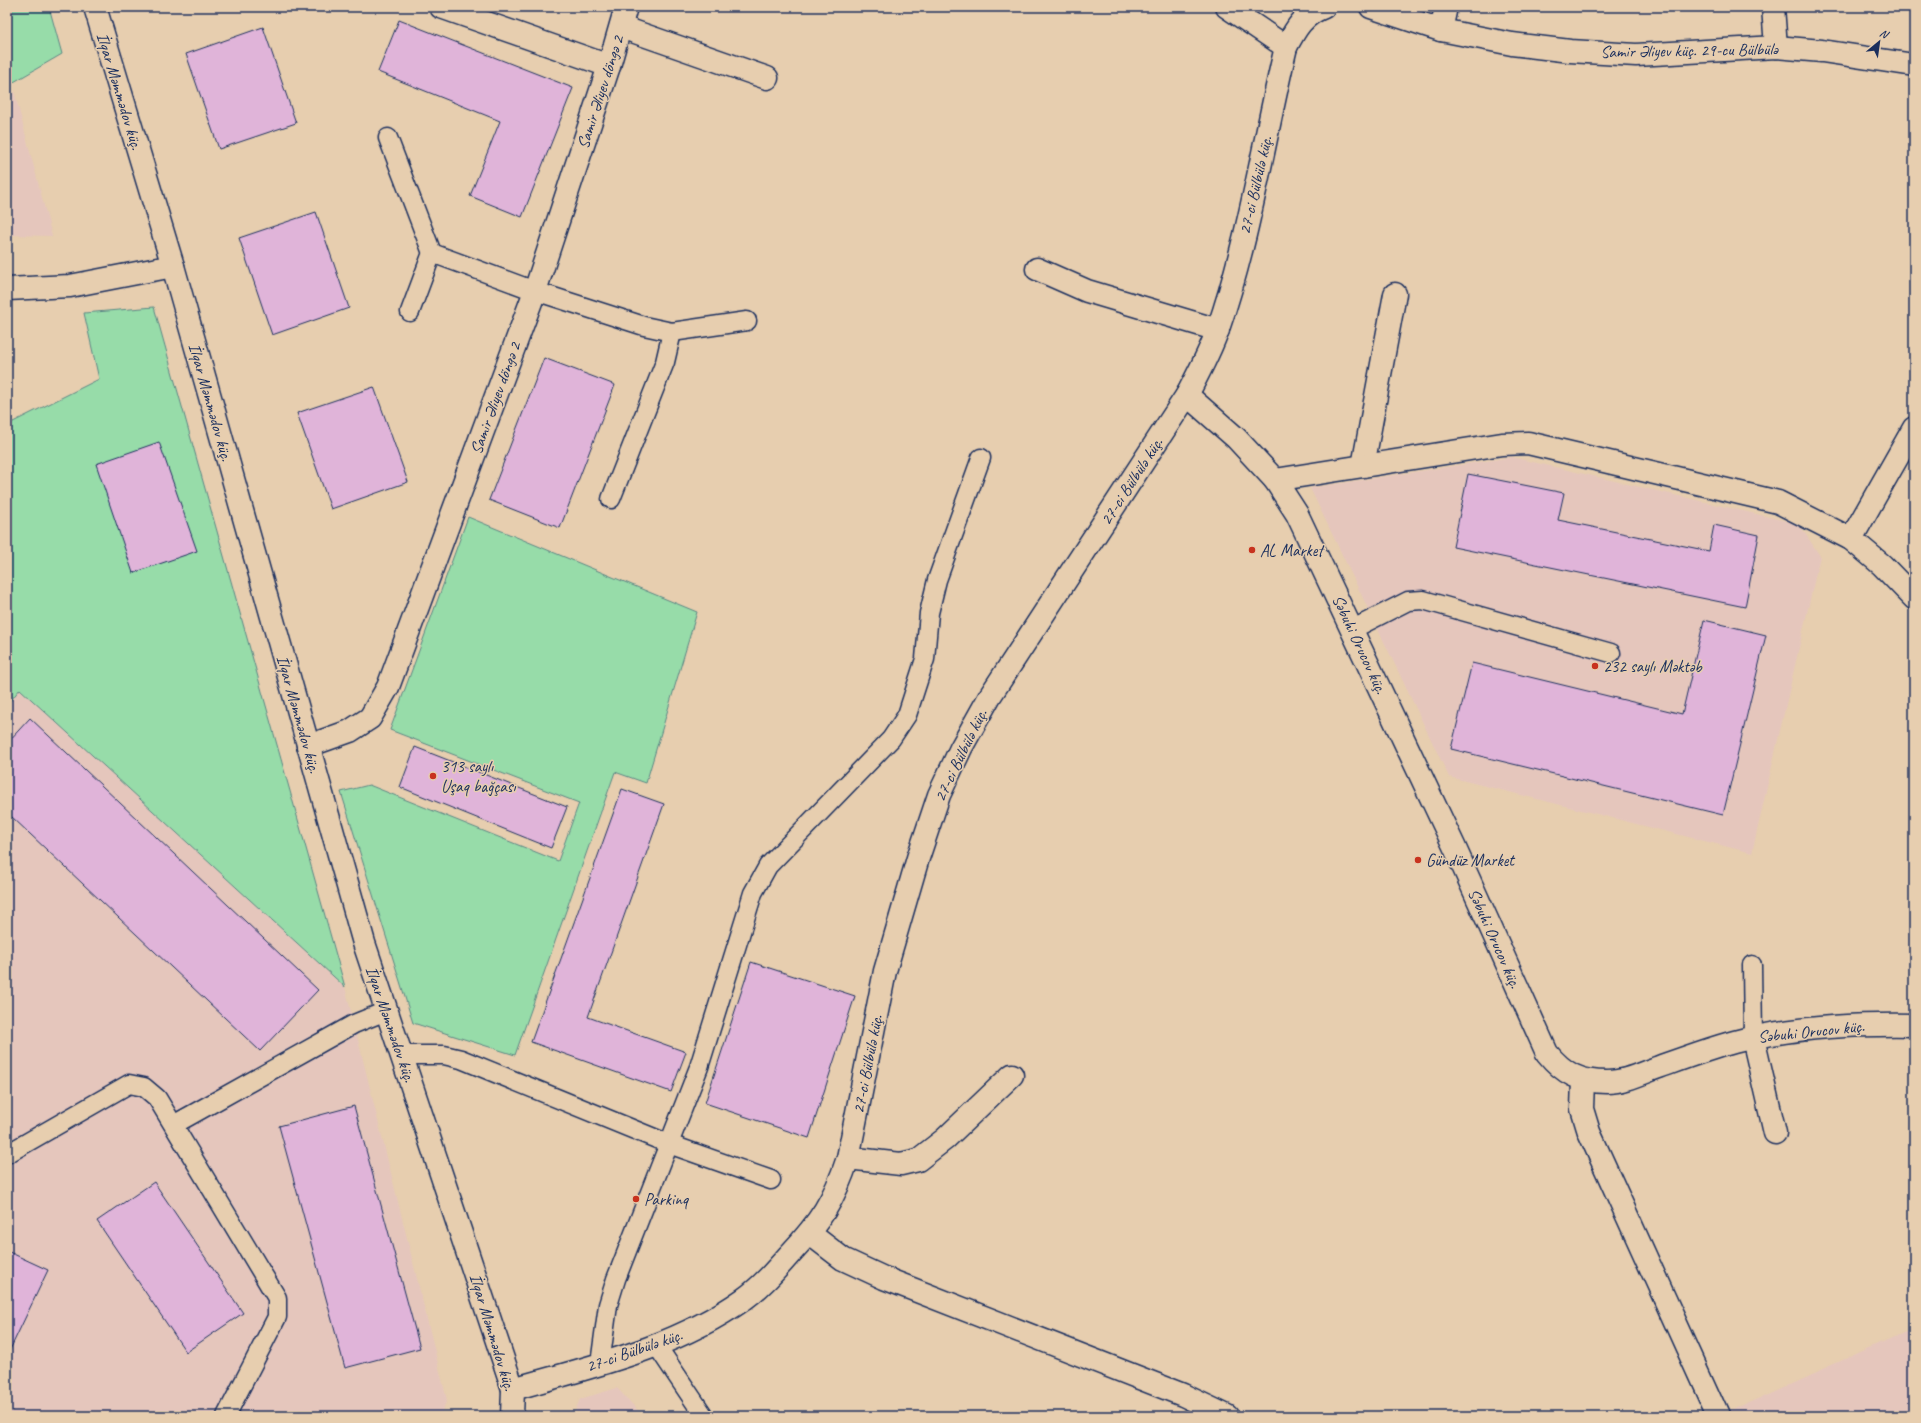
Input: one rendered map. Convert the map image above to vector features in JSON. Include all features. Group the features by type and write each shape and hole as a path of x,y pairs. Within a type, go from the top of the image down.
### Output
{"street":[{"name":"İlqar Məmmədov küç.","path":"95,7 173,266 364,943 513,1389 512,1416"},
{"path":"441,7 609,66"},
{"path":"1227,7 1286,47"},
{"name":"27-ci Bülbülə küç.","path":"513,1389 657,1346 705,1324 744,1299 762,1284 809,1233 823,1215 839,1187 848,1158 885,971 918,858 939,795 961,748 990,696 1187,395 1207,356 1218,330 1234,275 1286,47 1297,27 1312,11 1324,7"},
{"path":"1371,7 1441,30 1446,7"},
{"path":"1773,7 1776,47"},
{"path":"624,17 767,78"},
{"name":"Samir Əliyev döngə 2","path":"308,746 350,731 370,718 388,687 535,291 624,17"},
{"name":"Samir Əliyev küç. 29-cu Bülbülə","path":"1441,30 1512,44 1570,51 1636,55 1776,47 1822,51 1914,65"},
{"path":"7,289 70,286 173,266"},
{"path":"1037,269 1087,291 1218,330"},
{"path":"1363,466 1395,294"},
{"name":"Səbuhi Orucov küç.","path":"1187,395 1236,438 1275,480 1297,514 1353,629 1454,846 1547,1053 1559,1067 1583,1080 1608,1082 1625,1080 1689,1056 1753,1038 1830,1026 1914,1025"},
{"path":"1851,539 1914,428"},
{"path":"1275,480 1502,444 1528,443 1778,502 1851,539 1882,565 1914,598"},
{"path":"1753,1038 1775,1133"},
{"path":"848,1158 901,1164 918,1160 945,1139 1012,1075"},
{"path":"1583,1080 1582,1109 1589,1132 1718,1416"},
{"path":"809,1233 843,1259 884,1278 1176,1392 1227,1416"}],"lane":[{"path":"388,138 432,253 410,312"},
{"path":"432,253 535,291 644,326 672,332 747,321"},
{"path":"610,499 665,362 672,332"},
{"path":"600,1364 608,1305 699,1067 753,893 768,866 892,739 907,715 925,658 929,613 937,580 981,458"},
{"path":"1353,629 1408,601 1423,600 1611,653"},
{"path":"1752,965 1753,1038"},
{"path":"175,1124 354,1024 386,1011"},
{"path":"401,1055 444,1055 461,1059 669,1144 771,1180"},
{"path":"7,1154 129,1084 144,1087 157,1098 175,1124 277,1298 277,1317 226,1416"},
{"path":"657,1346 704,1416"}],"shaded area":[{"path":"7,62 12,83 52,236 7,235"},
{"name":"232 saylı Məktəb","path":"1512,457 1799,524 1820,556 1752,853 1449,777 1310,488"},
{"path":"20,689 345,987 447,1400 440,1416 7,1416 7,705"},
{"path":"1914,1328 1914,1416 1718,1416"},
{"path":"617,1388 643,1416 573,1416 580,1399"}],"green space":[{"path":"7,7 49,7 62,54 12,83 7,62"},
{"path":"154,307 345,987 20,689 7,705 7,425 99,379 84,313"},
{"path":"468,517 697,612 646,783 615,772 515,1055 413,1023 341,792 369,785 558,861 579,803 390,730"}],"building":[{"path":"399,20 573,88 522,217 470,196 500,121 378,72"},
{"path":"263,27 296,123 219,149 186,54"},
{"path":"316,212 349,308 272,335 239,238"},
{"path":"544,358 615,385 560,528 489,500"},
{"path":"374,387 408,482 331,509 297,413"},
{"path":"159,442 197,551 133,573 96,464"},
{"path":"1468,474 1564,493 1558,520 1709,551 1714,525 1759,535 1745,607 1453,547"},
{"path":"1704,620 1766,635 1723,815 1451,749 1472,663 1682,714"},
{"path":"30,718 318,990 260,1051 12,817 7,822 7,743"},
{"path":"415,747 567,807 551,848 400,787"},
{"path":"622,789 664,804 588,1017 686,1052 671,1092 531,1042"},
{"path":"751,962 855,996 809,1138 705,1103"},
{"path":"354,1106 420,1348 345,1368 279,1126"},
{"path":"154,1182 243,1313 186,1352 97,1221"},
{"path":"7,1251 48,1270 7,1356"}],"place":[{"name":"AL Market","path":"1252,550"},
{"name":"232 saylı Məktəb","path":"1595,666"},
{"name":"313 saylı Uşaq bağçası","path":"433,776"},
{"name":"Gündüz Market","path":"1418,860"},
{"name":"Parkinq","path":"636,1199"}]}
